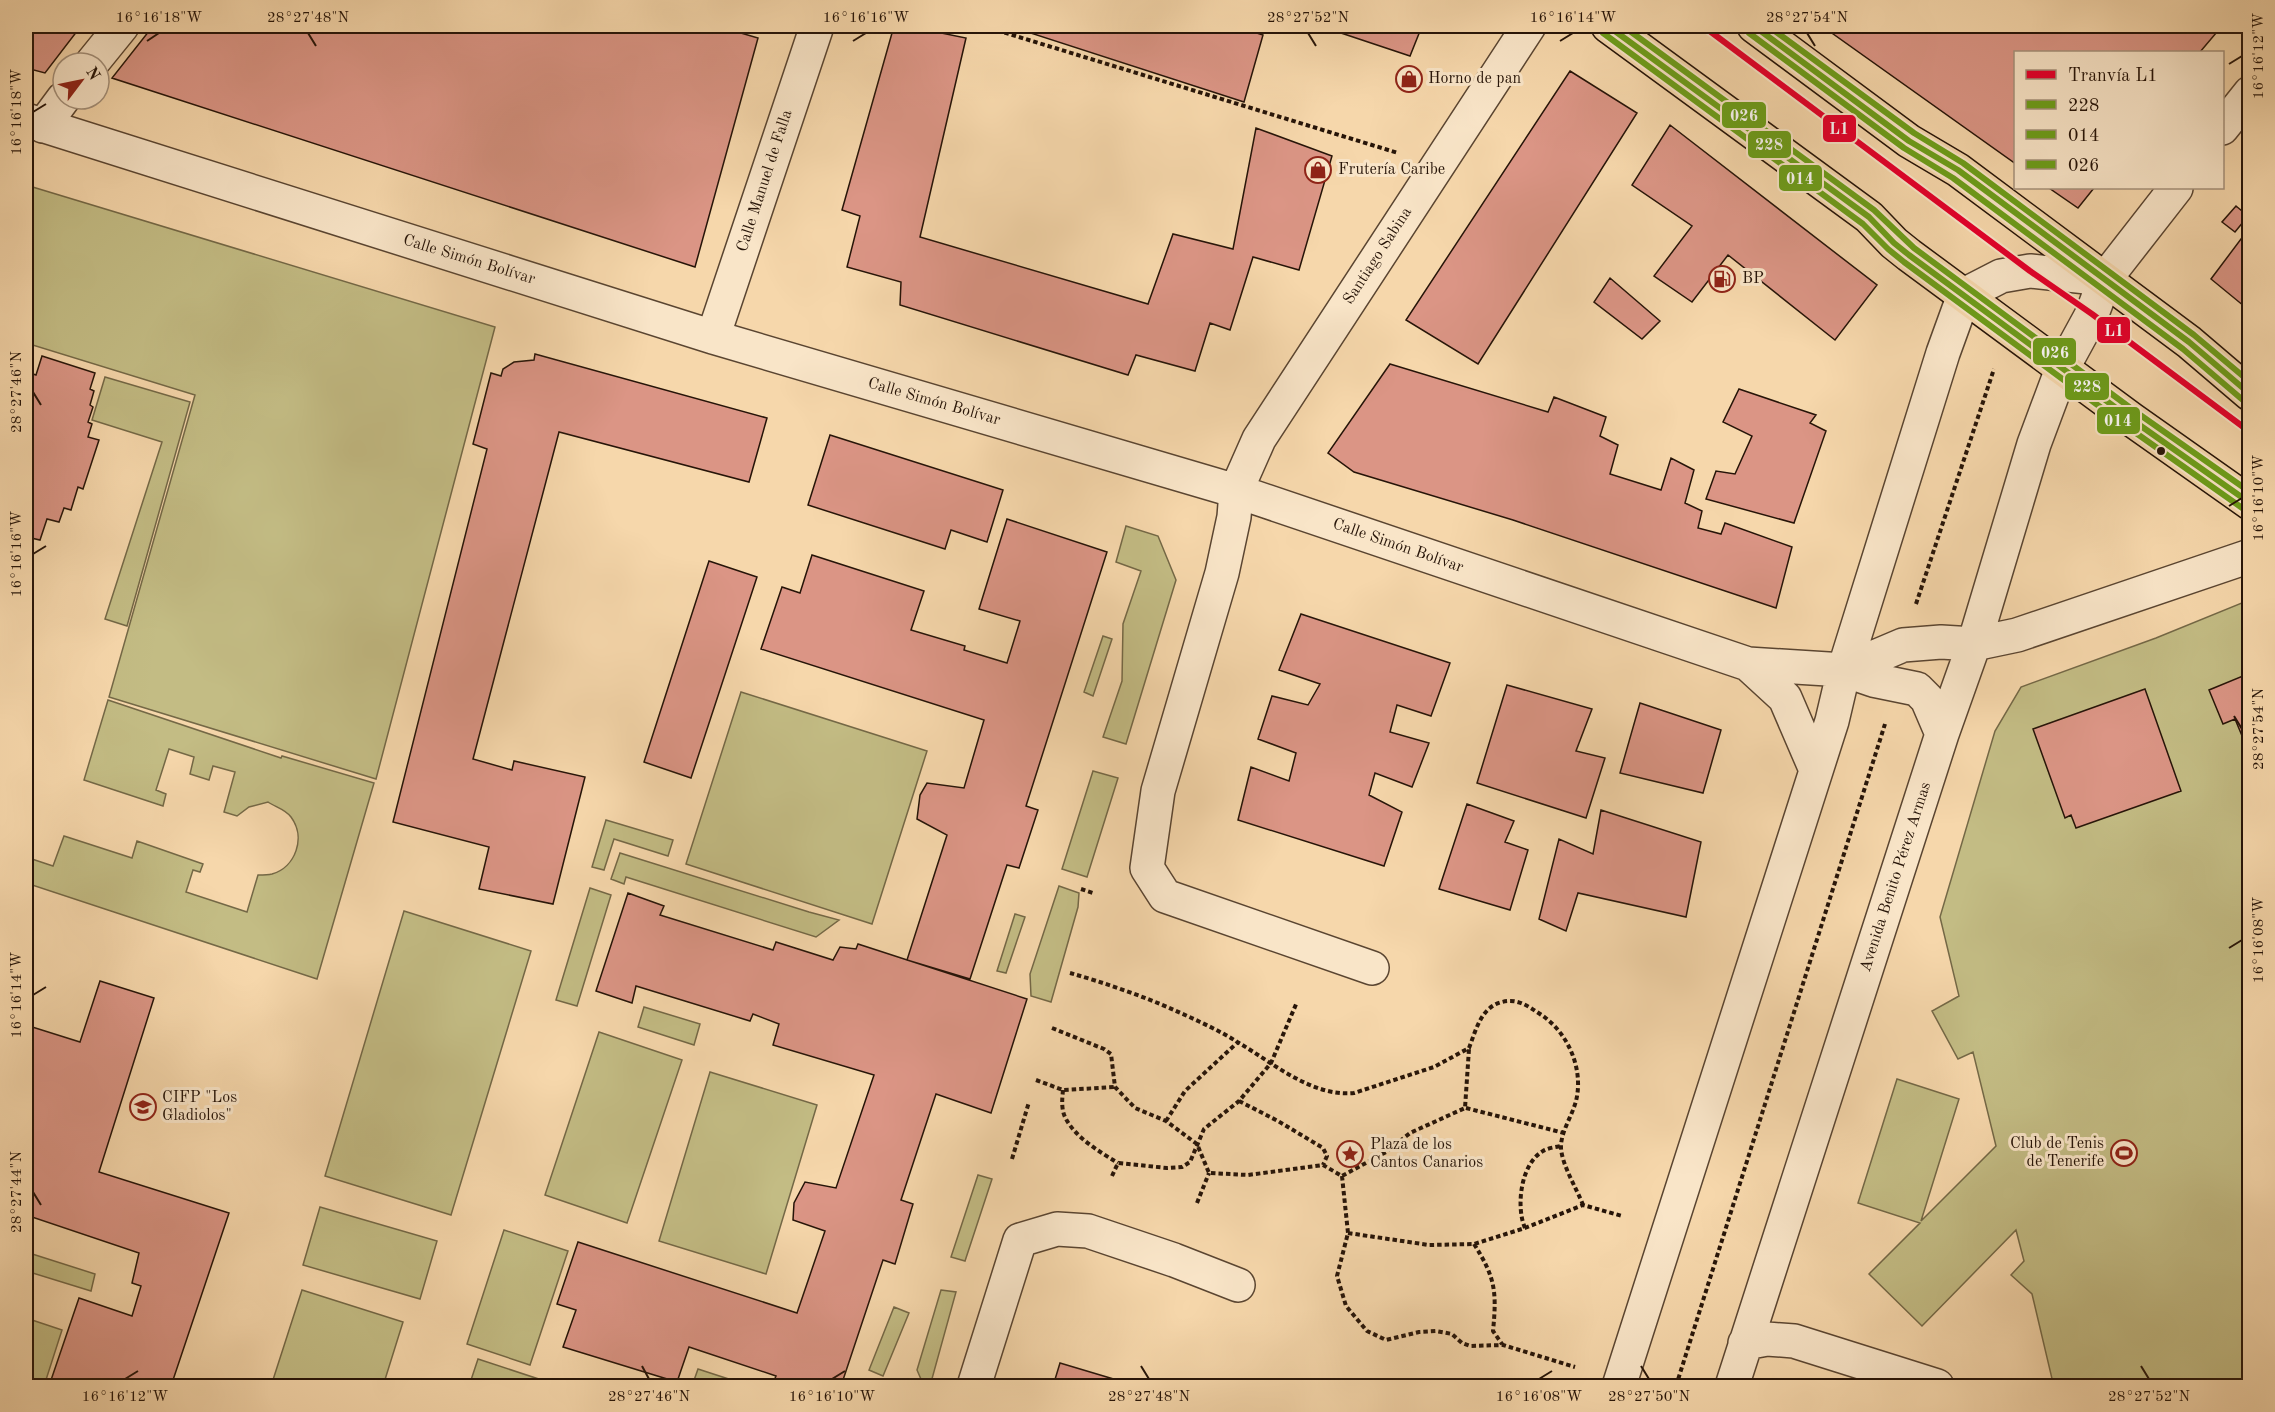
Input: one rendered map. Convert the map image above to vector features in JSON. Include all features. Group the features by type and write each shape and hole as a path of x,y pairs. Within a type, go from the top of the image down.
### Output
{"main road":[{"path":"1608,26 1869,218 1894,243 2062,369 2250,503"},
{"path":"1755,26 1909,141 1958,170 2105,279 2203,353 2250,394"}],"street":[{"path":"102,51 122,26"},
{"name":"Calle Manuel de Falla","path":"714,337 816,26"},
{"name":"Santiago Sabina","path":"1372,968 1165,896 1147,868 1158,791 1229,544 1236,491 1258,439 1529,26"},
{"path":"2224,127 2250,93"},
{"path":"34,123 51,109"},
{"name":"Calle Simón Bolívar","path":"34,123 714,337 1236,491 1748,664 1844,670"},
{"name":"Avenida Benito Pérez Armas","path":"1732,1386 1942,734 1974,644 2034,444 2062,369 2092,314 2105,279 2175,189"},
{"path":"1619,1386 1832,721 1844,670 1943,353 1964,295 2001,276 2030,271 2105,279"},
{"path":"1844,670 1903,645 1941,642 1974,644 2017,635 2250,556"},
{"path":"1748,664 1785,698 1816,770"},
{"path":"1844,670 1873,680 1917,689 1928,699 1942,734"},
{"path":"974,1386 1020,1239 1057,1229 1088,1231 1174,1260 1238,1285"},
{"path":"1745,1343 1767,1340 1794,1341 1937,1386"}],"path":[{"path":"982,26 1405,155"},
{"path":"1903,645 2007,328"},
{"path":"1676,1386 1897,684"},
{"path":"1081,889 1093,893"},
{"path":"1070,973 1172,1009 1238,1042 1271,1063 1320,1089 1341,1094 1354,1093 1434,1067 1469,1048"},
{"path":"1063,1090 1062,1106 1066,1120 1098,1151 1118,1163 1167,1168 1182,1167 1190,1162 1204,1129 1239,1101 1271,1063 1297,1002"},
{"path":"1465,1108 1469,1048 1481,1016 1502,1002 1520,1002 1548,1019 1559,1030 1576,1063 1576,1099 1561,1146 1563,1158 1583,1205"},
{"path":"1052,1028 1111,1054 1115,1087 1135,1108 1166,1121 1197,1144 1209,1173 1197,1203"},
{"path":"1166,1121 1185,1091 1238,1042"},
{"path":"1036,1080 1063,1090 1115,1087"},
{"path":"1239,1101 1323,1148 1327,1156 1323,1165"},
{"path":"1012,1159 1029,1102"},
{"path":"1342,1176 1386,1152 1410,1133 1465,1108 1564,1133"},
{"path":"1525,1228 1520,1217 1519,1204 1522,1186 1530,1165 1542,1151 1561,1146"},
{"path":"1112,1176 1118,1163"},
{"path":"1209,1173 1248,1175 1323,1165 1342,1176"},
{"path":"1342,1176 1348,1233 1337,1276 1346,1306 1367,1331 1386,1340 1419,1332 1436,1331 1452,1334 1462,1343 1470,1346 1503,1345 1575,1367"},
{"path":"1348,1233 1429,1245 1474,1244 1525,1228 1583,1205 1622,1216"},
{"path":"1474,1244 1486,1263 1494,1284 1493,1331 1503,1345"}],"shaded area":[{"path":"26,185 495,327 376,779 109,697 195,395 26,343"},
{"path":"105,377 190,402 127,626 105,619 162,442 92,420"},
{"path":"1126,526 1158,536 1176,580 1126,744 1103,737 1122,681 1123,624 1141,571 1116,562"},
{"path":"2249,600 2249,1386 2065,1386 2053,1383 2032,1294 2011,1275 2024,1261 2016,1230 1922,1326 1869,1274 1920,1223 1858,1203 1897,1079 1959,1099 1921,1221 1996,1146 1973,1052 1958,1059 1932,1011 1959,996 1940,917 1995,731 2021,687 2156,638"},
{"path":"1103,636 1112,639 1093,696 1084,692"},
{"path":"741,692 927,751 872,924 686,864"},
{"path":"108,700 281,758 282,756 374,783 317,979 26,883 26,857 53,866 64,836 132,858 137,841 203,864 200,872 193,870 186,892 247,912 258,875 280,870 293,858 298,833 291,817 283,810 268,802 249,807 237,816 224,812 235,772 213,766 209,780 190,774 194,757 169,749 156,790 166,794 163,806 84,780"},
{"path":"1093,771 1118,778 1087,877 1062,869"},
{"path":"606,820 673,840 668,856 614,839 604,870 592,867"},
{"path":"620,853 839,920 816,937 626,877 624,884 611,879"},
{"path":"1059,886 1079,893 1078,907 1051,1002 1031,996 1030,974"},
{"path":"590,888 611,895 577,1006 556,1000"},
{"path":"404,911 531,951 451,1215 325,1176"},
{"path":"1015,914 1025,917 1006,973 997,971"},
{"path":"644,1007 700,1024 694,1045 638,1027"},
{"path":"599,1032 682,1060 627,1223 545,1195"},
{"path":"710,1072 817,1105 766,1274 659,1241"},
{"path":"978,1175 992,1179 965,1261 951,1257"},
{"path":"320,1207 437,1241 420,1299 303,1265"},
{"path":"504,1230 568,1251 530,1365 467,1344"},
{"path":"26,1252 95,1274 91,1291 26,1271"},
{"path":"302,1290 403,1322 383,1386 271,1386"},
{"path":"941,1290 956,1292 930,1386 924,1386 917,1370"},
{"path":"894,1307 909,1313 883,1376 869,1370"},
{"path":"26,1318 62,1330 44,1386 26,1386"},
{"path":"478,1359 560,1386 469,1386"},
{"path":"698,1369 744,1384 743,1386 692,1386"}],"building":[{"path":"26,26 81,26 62,51 51,51 51,65 45,73 26,68"},
{"path":"153,26 717,26 758,38 695,267 112,78"},
{"path":"894,26 907,26 966,38 920,237 1148,304 1173,234 1233,249 1256,128 1332,156 1299,270 1253,257 1230,330 1210,323 1195,371 1136,355 1128,375 900,305 901,282 847,267 860,216 842,210"},
{"path":"1009,26 1235,26 1263,35 1244,102"},
{"path":"1320,26 1422,26 1410,56"},
{"path":"1822,26 2222,26 2201,51 2014,51 2014,163"},
{"path":"1570,71 1637,113 1478,364 1406,320"},
{"path":"1670,125 1877,285 1835,340 1728,255 1692,302 1654,276 1692,226 1632,185"},
{"path":"2050,189 2093,189 2078,208"},
{"path":"2236,206 2248,216 2235,232 2222,222"},
{"path":"2250,227 2250,311 2211,279"},
{"path":"1610,278 1660,321 1642,339 1594,302"},
{"path":"535,354 767,418 749,482 559,432 473,759 512,770 514,761 585,777 553,904 479,889 489,847 393,822 487,449 473,444 491,373 501,376 503,369 514,362 534,360"},
{"path":"42,356 95,373 90,389 94,391 90,405 93,407 88,422 92,424 88,437 99,440 83,489 78,487 71,510 64,508 59,522 47,519 40,540 31,538 26,557 26,388 30,373 36,375"},
{"path":"1390,364 1548,412 1554,397 1606,417 1600,436 1618,445 1610,474 1661,490 1671,458 1694,470 1685,503 1702,511 1698,528 1721,534 1725,523 1792,547 1776,608 1513,520 1354,472 1328,453"},
{"path":"1739,389 1816,415 1810,423 1826,431 1794,523 1706,499 1716,471 1735,474 1752,436 1723,422"},
{"path":"830,435 1003,490 987,542 951,530 945,549 808,505"},
{"path":"1007,519 1107,552 1026,806 1038,810 1019,868 1007,865 970,979 907,960 947,835 917,819 920,795 927,783 964,788 984,720 761,649 782,587 800,593 812,555 924,591 911,630 965,646 964,650 1007,663 1020,621 979,609"},
{"path":"709,561 757,577 691,778 644,762"},
{"path":"1301,614 1450,663 1431,716 1397,705 1390,732 1429,743 1412,787 1375,773 1369,795 1402,812 1384,866 1238,820 1251,767 1289,781 1296,753 1258,739 1272,696 1308,705 1320,684 1279,670"},
{"path":"2250,673 2250,755 2235,719 2223,724 2209,690"},
{"path":"1507,685 1592,709 1576,751 1605,758 1586,818 1477,783"},
{"path":"2145,689 2181,791 2076,828 2071,815 2065,818 2033,729"},
{"path":"1640,703 1721,730 1703,793 1620,773"},
{"path":"1467,804 1514,821 1505,842 1528,850 1510,910 1439,889"},
{"path":"1601,810 1701,842 1686,917 1578,893 1566,931 1539,919 1559,839 1593,854"},
{"path":"628,893 664,906 660,915 773,950 776,942 833,960 840,947 856,949 858,944 1027,999 991,1113 936,1094 901,1200 913,1204 895,1264 883,1260 841,1386 772,1386 776,1376 689,1347 677,1382 563,1347 576,1310 557,1304 578,1242 797,1313 825,1231 793,1220 794,1203 805,1182 836,1188 874,1075 773,1045 779,1024 753,1014 750,1021 636,986 632,1003 596,991"},
{"path":"100,981 154,998 99,1172 229,1213 171,1386 49,1386 79,1298 132,1316 141,1286 132,1283 139,1253 26,1215 26,1025 80,1042"},
{"path":"1060,1363 1137,1386 1053,1386"}],"tram line":[{"name":"L1","path":"1703,26 2030,271 2092,314 2250,432"}],"transit line":[{"name":"228","path":"1608,26 1869,217 1909,255 2131,419 2250,503"},
{"name":"026","path":"1623,26 1874,210 1914,248 2136,412 2250,492"},
{"name":"228","path":"1754,26 1909,141 1958,170 2189,342 2250,394"},
{"name":"026","path":"1768,26 1914,133 1963,163 2194,335 2250,382"},
{"name":"014","path":"1603,33 1863,224 1904,262 2126,426 2245,510"},
{"name":"014","path":"1749,33 1904,148 1953,178 2183,349 2244,401"}],"place":[{"name":"Horno de pan","path":"1409,79"},
{"name":"Frutería Caribe","path":"1318,170"},
{"name":"BP","path":"1722,279"},
{"name":"CIFP \"Los Gladiolos\"","path":"143,1107"},
{"name":"Club de Tenis de Tenerife","path":"2124,1153"},
{"name":"Plaza de los Cantos Canarios","path":"1350,1154"}]}
